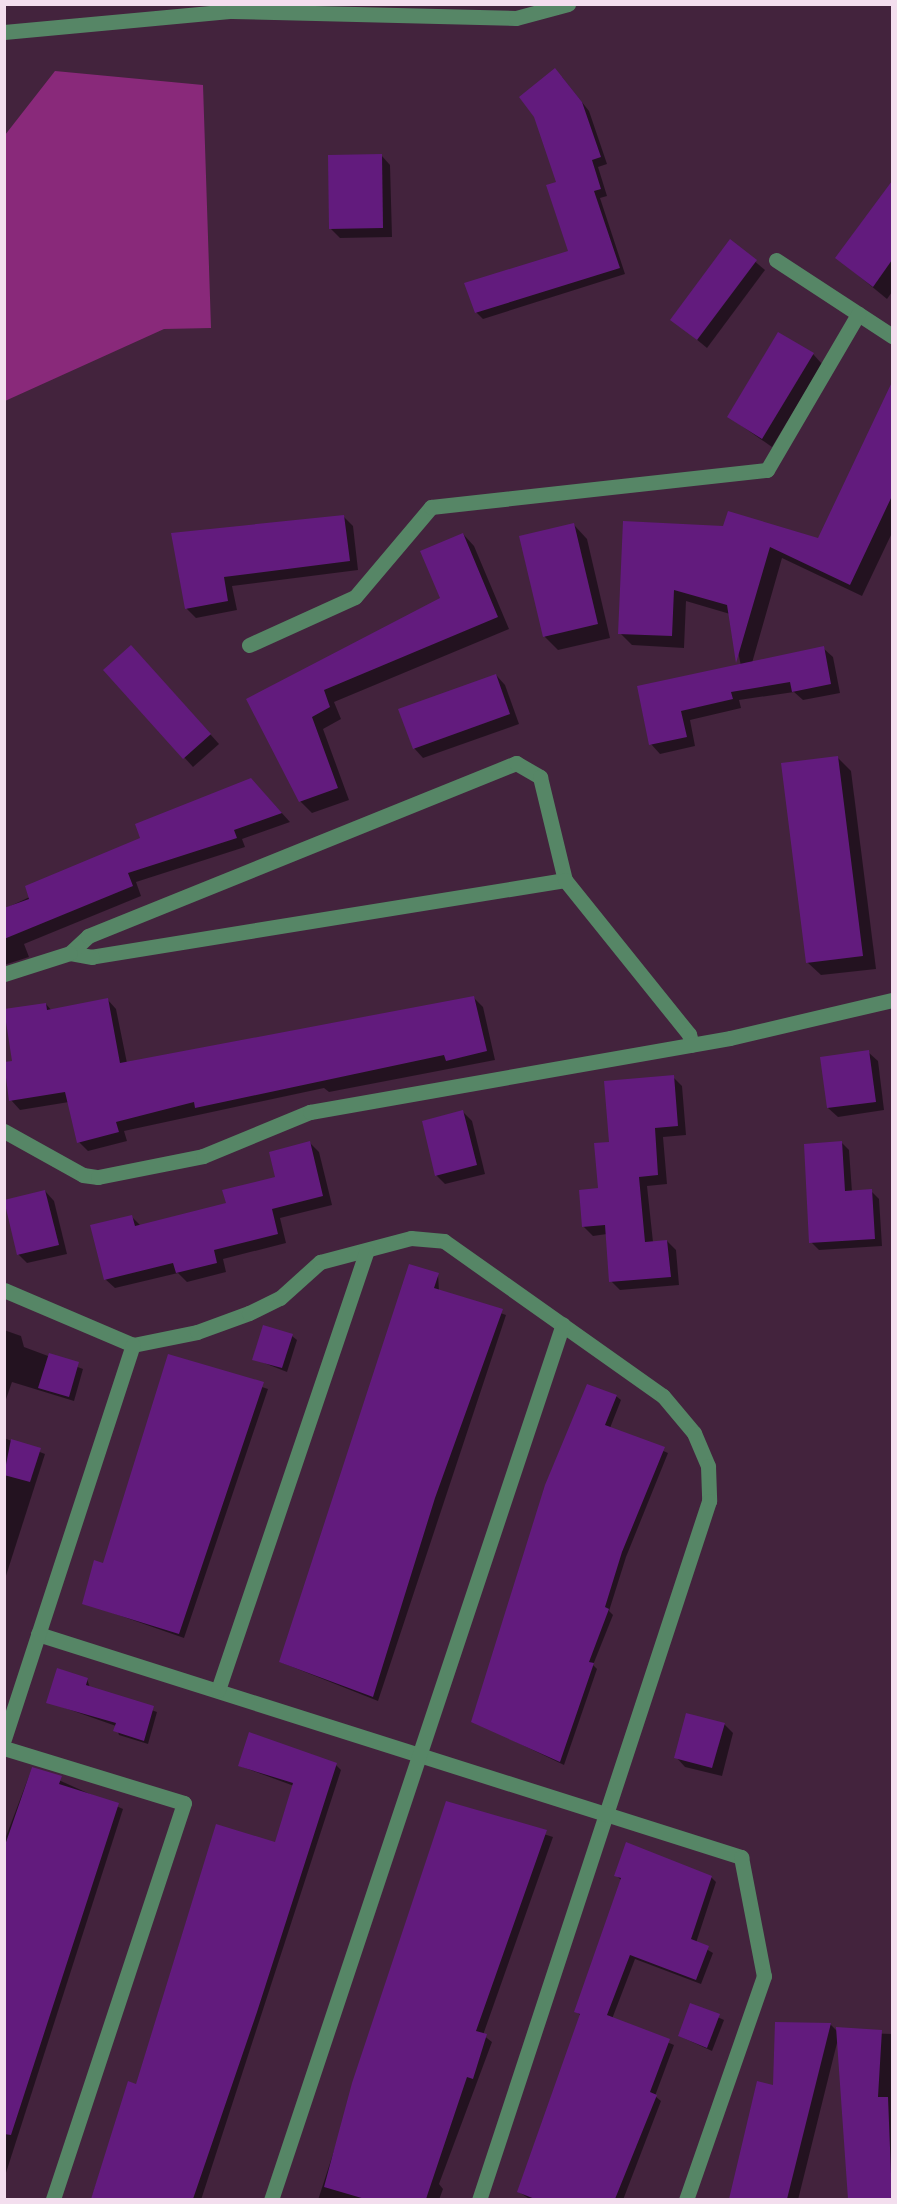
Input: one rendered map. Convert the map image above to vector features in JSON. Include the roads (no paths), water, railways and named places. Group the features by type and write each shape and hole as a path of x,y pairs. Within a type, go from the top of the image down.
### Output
{"street":[{"path":"4,32 232,11 516,18 568,4"},
{"path":"776,260 892,336"},
{"path":"249,645 355,597 431,507 766,470 858,314"},
{"path":"4,974 70,953 88,936 516,763 540,777 565,880 689,1034 692,1045"},
{"path":"70,953 92,957 565,880"},
{"path":"4,1131 83,1175 98,1177 203,1156 310,1112 692,1045 892,1000"},
{"path":"4,1290 133,1345 196,1332 249,1313 280,1298 320,1262 411,1238 444,1241 663,1396 694,1433 708,1466 709,1501 610,1813 479,2199"},
{"path":"218,1689 367,1251"},
{"path":"271,2199 563,1324"},
{"path":"4,1739 133,1345"},
{"path":"38,1634 419,1752 741,1857 764,1976 686,2199"},
{"path":"4,1748 184,1803 53,2199"}]}
